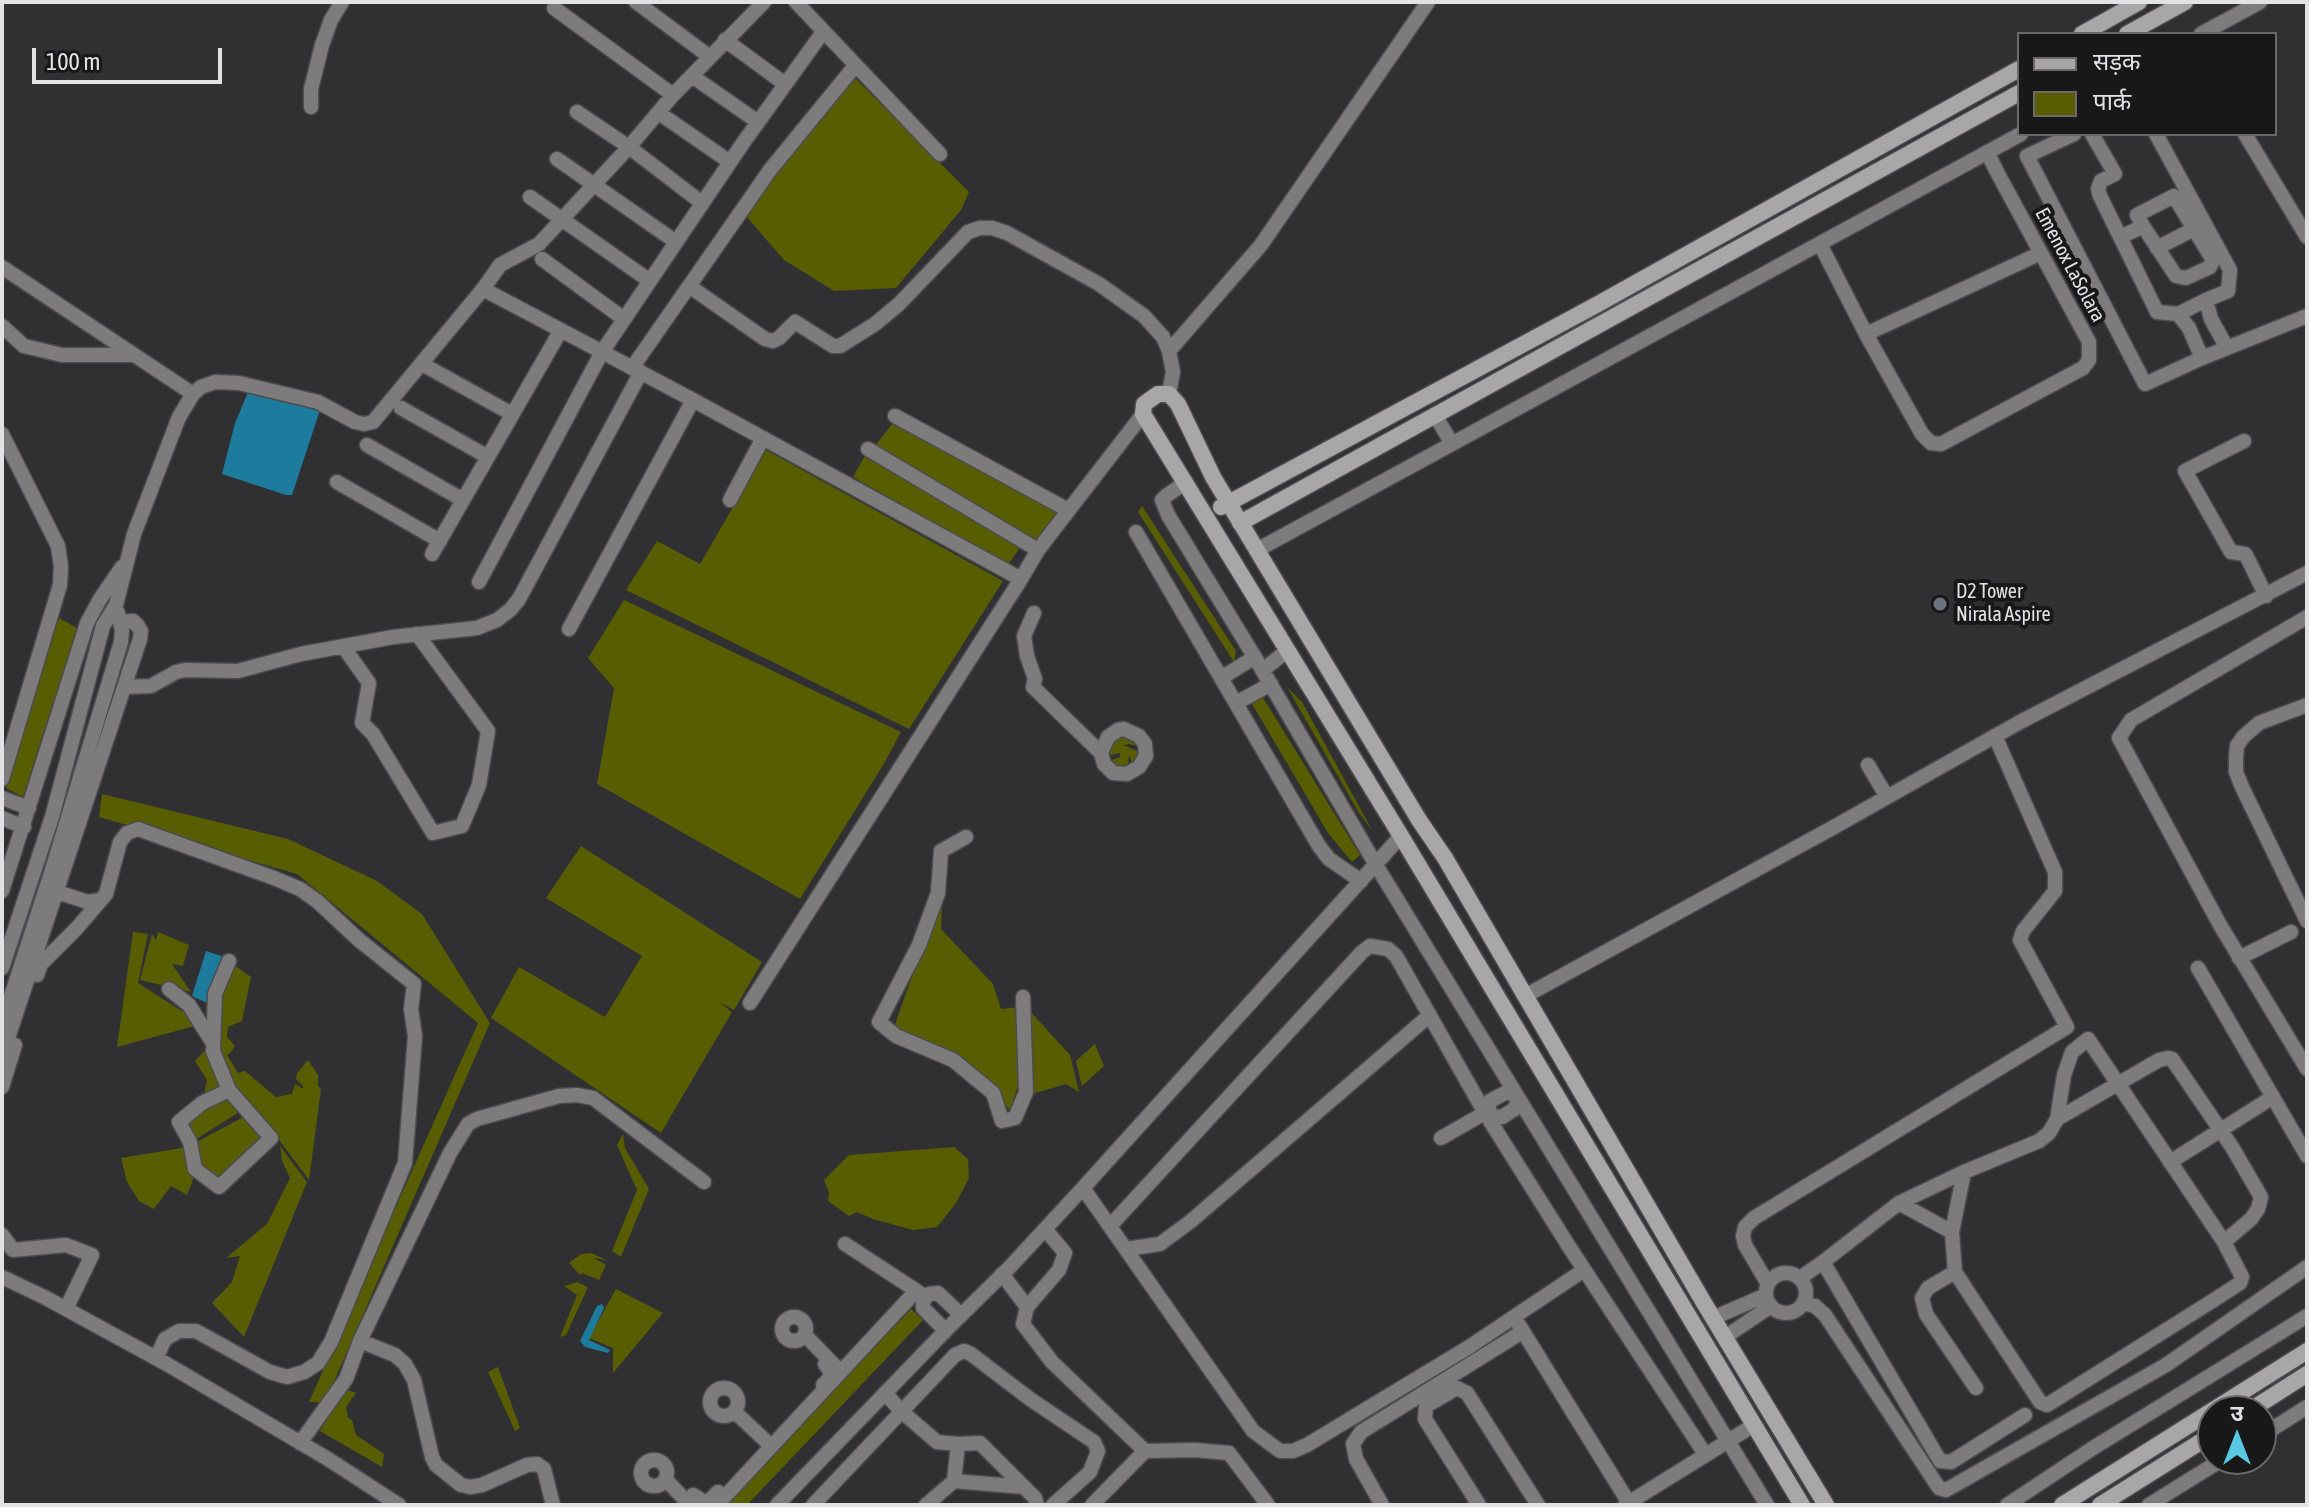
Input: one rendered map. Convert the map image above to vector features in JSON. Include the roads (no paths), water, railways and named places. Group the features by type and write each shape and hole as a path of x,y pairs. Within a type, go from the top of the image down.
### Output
{"street":[{"path":"311,107 311,89 322,45 342,2"},
{"path":"636,2 710,57"},
{"path":"2,968 52,817 103,626 116,605 134,534 179,417 193,394 215,382 239,383 318,402 355,422 373,422 500,265 539,244 673,95 764,2"},
{"path":"796,2 940,154"},
{"path":"1169,351 1261,245 1428,2"},
{"path":"2086,32 2139,2"},
{"path":"2131,32 2185,2"},
{"path":"2205,32 2260,2"},
{"path":"554,8 673,95"},
{"path":"479,582 602,352 730,162 823,32"},
{"path":"725,40 785,84"},
{"path":"125,687 151,686 185,670 238,671 393,637 477,628 497,620 510,610 519,599 637,370 689,286 770,170 855,66"},
{"path":"1206,514 1611,297 2017,70"},
{"path":"692,76 758,122"},
{"path":"1240,523 2017,94"},
{"path":"577,112 702,203"},
{"path":"659,113 730,162"},
{"path":"1257,550 2017,136"},
{"path":"2070,136 2027,156 2145,384 2307,316"},
{"path":"2093,136 2115,174 2101,181 2098,189 2157,312 2178,314 2228,291 2230,270 2157,136"},
{"path":"2246,136 2307,237"},
{"name":"Emenox LaSolara","path":"1866,334 1931,443 1941,444 2083,368 2089,360 2089,342 1987,152"},
{"path":"557,159 676,242"},
{"path":"2174,196 2213,260 2210,267 2186,278 2176,276 2143,226 2137,215 2174,196"},
{"path":"530,197 650,281"},
{"path":"2121,237 2143,226"},
{"path":"689,286 765,339 773,341 779,338 795,322 833,346 840,346 899,304 968,232 992,228 1007,233 1099,284 1144,316 1163,337 1169,351 1173,372 1169,394"},
{"path":"2157,248 2194,229"},
{"path":"1820,244 1866,334 2041,253"},
{"path":"542,259 624,319"},
{"path":"2,267 193,394"},
{"path":"483,289 1021,579"},
{"path":"2206,300 2211,319 2227,348"},
{"path":"2178,314 2189,328 2202,358"},
{"path":"2,326 24,346 62,355 134,355"},
{"path":"337,482 436,548 561,330"},
{"path":"422,364 512,414"},
{"path":"750,1003 1038,550 1143,414 1144,404 1158,394 1169,394 1178,404 1228,503 1445,858 1713,1318 1826,1505"},
{"path":"569,629 693,400"},
{"path":"401,408 488,457"},
{"path":"1143,414 1401,836 1802,1505"},
{"path":"1435,415 1452,444"},
{"path":"895,416 1068,510"},
{"path":"2,434 58,546 61,566 60,585 2,779"},
{"path":"730,500 763,438"},
{"path":"2244,441 2185,471 2231,552 2245,554 2266,596"},
{"path":"367,445 463,500"},
{"path":"868,449 1038,550"},
{"path":"1186,482 1166,496 1162,500 1163,505 1376,865 1767,1505"},
{"path":"1136,532 1329,859 1361,881"},
{"path":"2,891 87,623 125,562"},
{"path":"1525,996 1995,736 2307,573"},
{"path":"2,1024 121,642 121,622 116,605"},
{"path":"1034,613 1024,636 1035,679 1033,687 1101,753"},
{"path":"2307,617 2131,720 2119,738 2239,958 2307,1069"},
{"path":"2,1056 141,631 133,621 121,622"},
{"path":"343,646 369,683 362,723 373,734 433,833 462,826 479,785 488,731 417,634"},
{"path":"1221,678 1288,650"},
{"path":"1236,703 1271,684"},
{"path":"2307,705 2259,723 2243,737 2237,746 2236,757 2236,772 2242,787 2307,921"},
{"path":"1725,1337 1768,1295 1777,1275 1795,1274 1800,1278 1806,1290 1803,1303 1788,1313 1776,1310 1768,1295 1745,1245 1745,1227 1754,1218 2063,1031 2067,1025 2020,940 2023,931 2055,891 2055,872 1995,736"},
{"path":"68,757 84,763"},
{"path":"1868,765 1887,797"},
{"path":"2,798 29,808"},
{"path":"2,818 24,827"},
{"path":"2,1087 41,964 106,894 120,842 127,833 138,829 300,889 414,984 411,1009 415,1036 405,1163 331,1342 318,1363 304,1372 287,1377 270,1372 196,1331 179,1331 165,1339 156,1358"},
{"path":"777,1505 1045,1229 1401,836"},
{"path":"966,837 941,851 938,893 919,945 879,1022 896,1036 953,1060 963,1068 993,1093 1002,1121 1015,1118 1026,1092 1023,997"},
{"path":"57,892 88,902 101,900"},
{"path":"2239,958 2291,932"},
{"path":"1110,1226 1362,952 1370,946 1388,949 1396,956 1486,1112 1584,1270 1705,1454"},
{"path":"213,1051 215,994 229,961"},
{"path":"2198,968 2307,1156"},
{"path":"169,989 189,1005 205,1028 229,1090 271,1138 219,1187 195,1169 190,1142 179,1122 202,1103 229,1090"},
{"path":"1126,1249 1160,1244 1191,1221 1430,1015"},
{"path":"2063,1031 2077,1048"},
{"path":"1800,1278 1899,1203 1964,1172 2039,1141 2049,1133 2057,1119 2064,1075 2072,1052 2090,1039 2224,1242 2242,1273 2240,1283 2050,1404 2043,1404 1955,1272 1952,1232 1964,1172"},
{"path":"2057,1119 2164,1058 2172,1059 2221,1130 2261,1197 2251,1219 2224,1242"},
{"path":"1441,1138 1486,1112 1490,1101 1505,1093 1518,1097"},
{"path":"300,1443 346,1379 360,1341 468,1124 559,1096 593,1098 704,1182"},
{"path":"2170,1162 2273,1097"},
{"path":"1570,1118 1591,1109"},
{"path":"1083,1188 1253,1431 1280,1451 1293,1451 1307,1445 1515,1318 1584,1270"},
{"path":"1899,1203 1952,1232"},
{"path":"1045,1229 1065,1253 1059,1270 1027,1307 1023,1324 1052,1362 1145,1451"},
{"path":"2,1235 13,1250 66,1245 92,1255 66,1309"},
{"path":"845,1244 921,1294 924,1310 945,1330"},
{"path":"1823,1262 1940,1461 1951,1462 2025,1415"},
{"path":"1803,1303 1815,1306 1825,1315 1942,1490 1949,1489 2166,1365 2307,1267"},
{"path":"1955,1272 1928,1288 1922,1298 1923,1305 1976,1388"},
{"path":"1002,1274 1027,1307"},
{"path":"2,1277 156,1358 399,1505"},
{"path":"666,1480 692,1500 708,1502 921,1294 938,1293 961,1315"},
{"path":"1713,1318 1768,1295"},
{"path":"2007,1505 2307,1316"},
{"path":"1515,1318 1627,1504 1754,1425"},
{"path":"1382,1505 1356,1459 1353,1444 1361,1432 1522,1332"},
{"path":"805,1335 841,1372"},
{"path":"360,1341 395,1355 405,1364 414,1380 436,1465 461,1485 470,1487 537,1464 544,1469 553,1505"},
{"path":"2149,1342 2166,1365"},
{"path":"813,1505 955,1355 964,1351 1094,1442 1098,1451 1090,1472 1053,1505"},
{"path":"2062,1505 2307,1351"},
{"path":"717,1505 830,1378 825,1364"},
{"path":"2274,1395 2307,1374"},
{"path":"1479,1505 1425,1419 1426,1406 1457,1388 1467,1393 1538,1505"},
{"path":"885,1393 937,1442 980,1443 1035,1498 1037,1505"},
{"path":"2277,1426 2307,1407"},
{"path":"735,1412 769,1444"},
{"path":"926,1505 954,1481 958,1444"},
{"path":"2100,1505 2197,1444"},
{"path":"1092,1505 1145,1451 1195,1450 1229,1453 1268,1505"},
{"path":"2149,1505 2197,1475"},
{"path":"954,1481 1024,1487"}],"water":[{"path":"249,390 320,410 292,495 222,474 235,423"},
{"path":"206,951 224,957 209,1004 192,996"},
{"path":"602,1304 604,1308 589,1340 610,1350 608,1353 585,1347 580,1341 597,1306"}],"place":[{"name":"D2 Tower Nirala Aspire","path":"1940,604"}]}
